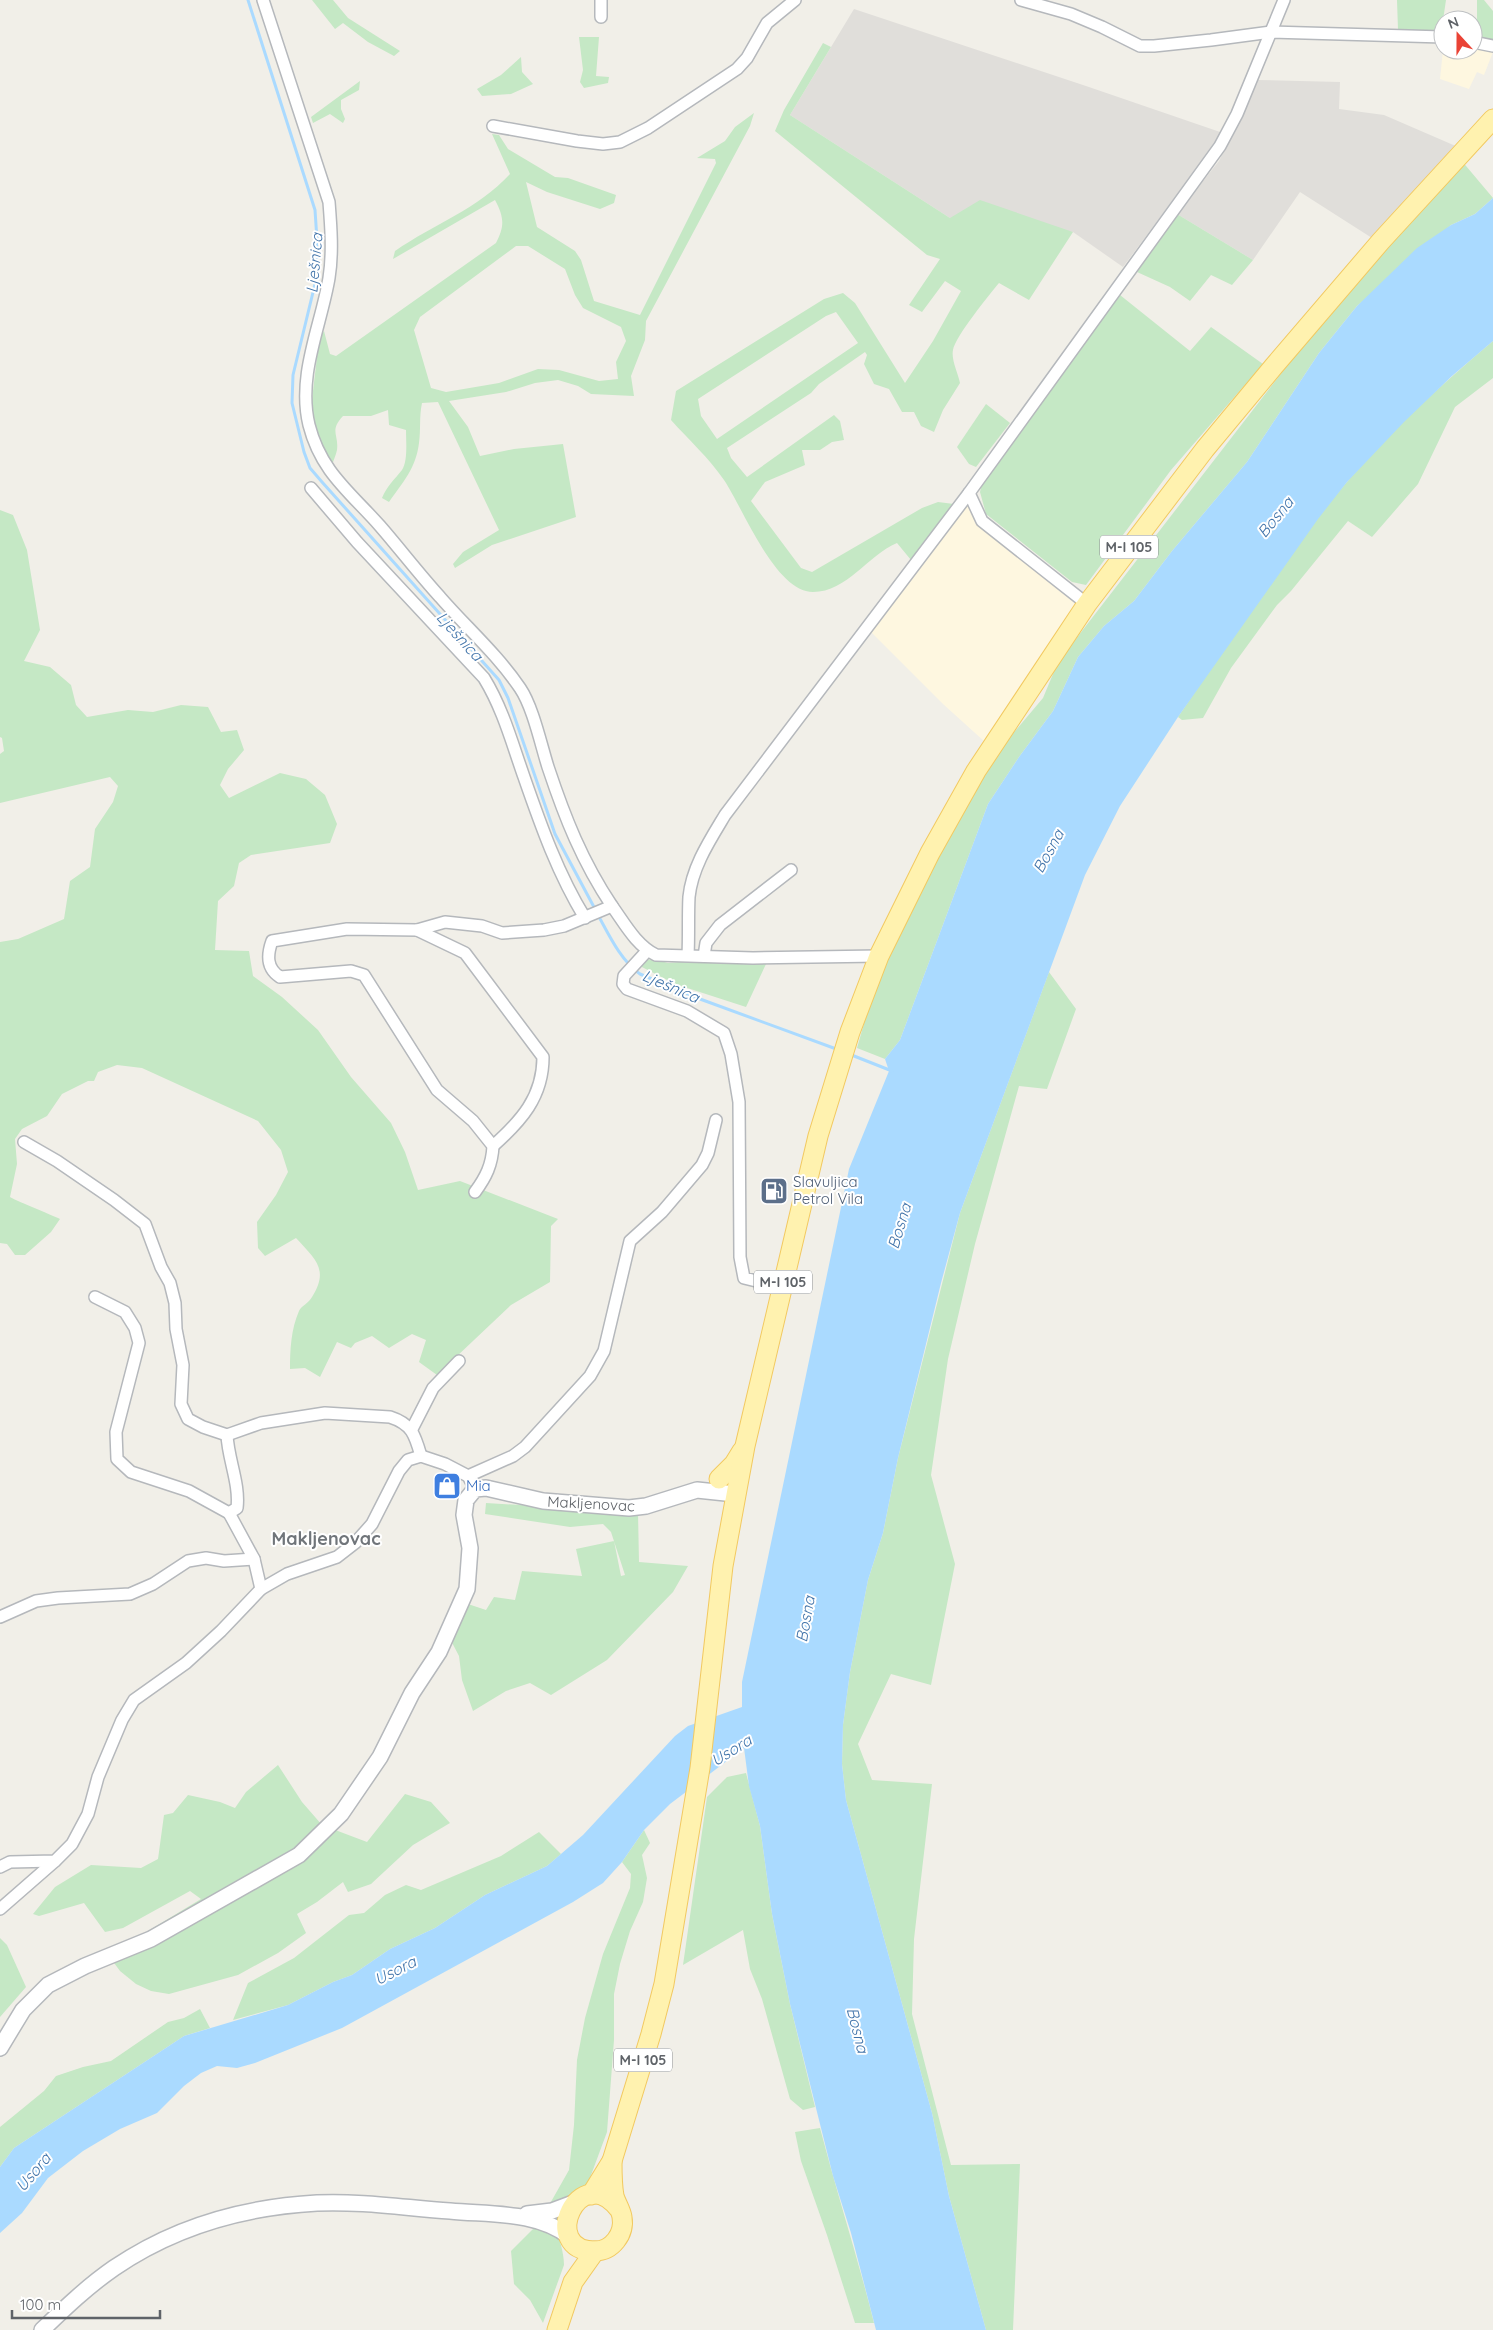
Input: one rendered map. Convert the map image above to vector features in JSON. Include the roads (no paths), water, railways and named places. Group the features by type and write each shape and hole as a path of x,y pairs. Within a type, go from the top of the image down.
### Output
{"main road":[{"name":"M-I 105","path":"612,2162 651,2034 670,1956 700,1768 723,1566 745,1446 818,1136 850,1032 879,956 926,861 976,771 1087,604 1205,449 1274,366 1380,241 1493,119"},
{"path":"719,1479 734,1464 745,1446"},
{"path":"573,2282 572,2240 566,2218 570,2209 583,2198 612,2162"},
{"path":"572,2240 587,2250 595,2251 610,2246 621,2233 623,2225 614,2196 612,2162"},
{"path":"583,2198 609,2199 619,2209"},
{"path":"557,2330 573,2282 595,2251"}],"street":[{"path":"263,0 329,202 332,236 328,278 310,354 306,401 309,424 318,452 343,489 379,525 438,596 499,662 521,689 568,826 608,907 648,951 656,956 688,955 753,958 879,956"},
{"path":"600,17 601,0"},
{"path":"493,126 577,141 603,144 620,142 648,128 737,69 747,58 767,23 795,0"},
{"path":"1021,0 1071,14 1140,46 1202,42 1271,32 1433,37"},
{"path":"688,955 689,895 693,878 700,860 725,815 969,493 1220,146 1237,114 1284,0"},
{"path":"311,488 357,542 484,678 497,699 542,828 558,867 587,917"},
{"path":"969,493 982,521 1087,604"},
{"path":"704,956 706,943 720,925 791,870"},
{"path":"475,1192 487,1176 492,1160 493,1146 473,1121 437,1090 364,975 351,971 280,978 272,972 267,953 272,940 372,928 417,930 445,922 482,926 502,933 522,932 564,926 608,907"},
{"path":"417,930 465,952 543,1057 543,1072 536,1095 514,1127 493,1146"},
{"path":"648,951 624,976 623,984 627,989 687,1011 724,1033 731,1054 739,1102 740,1257 744,1278 782,1287"},
{"path":"0,2048 23,2010 48,1985 85,1966 151,1939 299,1855 341,1814 380,1757 412,1693 439,1652 466,1589 470,1548 464,1515 471,1482 500,1462 519,1452 590,1376 604,1351 630,1241 662,1212 702,1165 708,1153 716,1120"},
{"path":"24,1142 57,1161 145,1224 161,1267 170,1283 175,1303 176,1329 182,1365 182,1404 188,1419 203,1427 227,1435 261,1423 325,1413 390,1417 412,1429 421,1456"},
{"path":"95,1297 125,1312 135,1328 139,1344 116,1432 117,1459 131,1472 189,1490 229,1514 254,1559 262,1589"},
{"path":"412,1429 433,1388 459,1361"},
{"path":"227,1435 229,1460 239,1496 237,1508 229,1514"},
{"path":"0,1909 72,1844 88,1814 98,1776 122,1720 134,1700 186,1663 222,1631 262,1589 287,1574 337,1557 355,1544 372,1524 399,1471 408,1460 421,1456 445,1464 471,1482"},
{"path":"697,1490 719,1479 730,1481 736,1492"},
{"name":"Makljenovac","path":"471,1482 486,1488 543,1502 629,1508 646,1506 697,1490 736,1492"},
{"path":"0,1617 36,1601 130,1594 153,1584 188,1561 206,1558 224,1561 254,1559"},
{"path":"0,1867 10,1862 55,1861"},
{"path":"511,2216 552,2211 583,2198"},
{"path":"42,2330 76,2298 123,2263 200,2224 258,2209 318,2203 511,2216 548,2223 557,2227 572,2240"}],"water":[{"path":"1493,198 1493,341 1452,376 1404,422 1347,482 1318,519 1178,717 1120,806 1085,875 960,1213 898,1458 883,1533 868,1580 850,1672 843,1725 842,1764 846,1800 932,2113 949,2196 986,2330 876,2330 851,2233 833,2176 790,2004 772,1914 760,1826 749,1786 744,1748 670,1804 644,1830 622,1862 603,1883 573,1902 342,2028 255,2063 237,2068 217,2066 201,2073 184,2086 157,2113 120,2129 83,2151 48,2178 22,2213 0,2233 0,2167 14,2148 184,2036 288,2005 333,1982 352,1975 390,1949 435,1928 485,1895 547,1866 583,1835 675,1736 688,1726 742,1707 742,1682 849,1169 889,1071 885,1059 900,1040 988,804 1019,757 1053,711 1078,657 1104,626 1134,601 1172,551 1247,462 1319,353 1357,306 1417,248 1451,225 1475,214"}],"waterway":[{"name":"Lješnica","path":"248,0 315,210 317,240 315,284 293,375 292,403 304,452 310,468 499,680 508,698 555,834 595,909"},
{"name":"Lješnica","path":"598,915 621,955 640,974 700,999 839,1050"},
{"name":"Lješnica","path":"849,1054 892,1071"}],"place":[{"name":"Slavuljica Petrol Vila","path":"774,1191"},
{"name":"Mia","path":"447,1486"}],"district":[{"name":"Makljenovac","path":"326,1539"}],"water label":[{"name":"Bosna","path":"1275,517"},
{"name":"Bosna","path":"1048,851"},
{"name":"Bosna","path":"899,1226"},
{"name":"Bosna","path":"805,1619"},
{"name":"Usora","path":"731,1750"},
{"name":"Usora","path":"395,1970"},
{"name":"Bosna","path":"858,2030"},
{"name":"Usora","path":"33,2172"}]}
